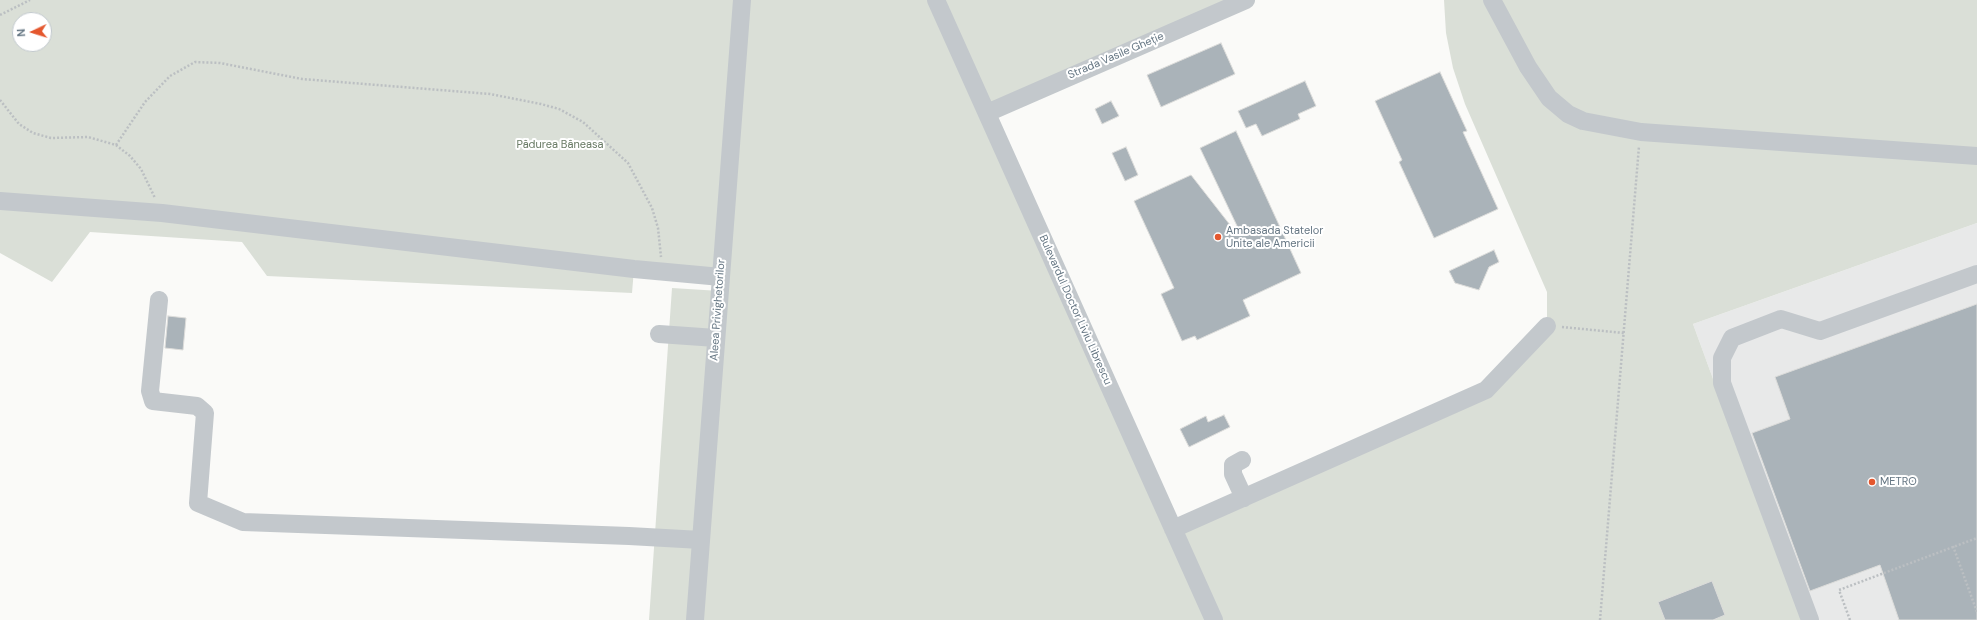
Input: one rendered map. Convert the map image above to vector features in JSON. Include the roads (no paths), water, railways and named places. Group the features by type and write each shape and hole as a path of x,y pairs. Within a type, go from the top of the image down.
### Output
{"street":[{"name":"Aleea Privighetorilor","path":"696,620 742,0"},
{"name":"Bulevardul Doctor Liviu Librescu","path":"936,0 1214,620"},
{"name":"Strada Vasile Gheție","path":"987,113 1246,0"},
{"path":"1492,0 1528,68 1549,98 1568,114 1583,121 1641,132 1977,156"},
{"path":"0,201 162,213 634,269 721,277"},
{"path":"1810,620 1722,383 1722,358 1732,338 1782,319 1820,331 1977,274"},
{"path":"159,300 150,391 153,401 197,406 205,413 198,503 243,522 701,540"},
{"path":"1173,529 1486,390 1547,326"},
{"path":"659,334 716,338"},
{"path":"1242,460 1233,465 1234,474 1244,498"}],"place":[{"name":"Ambasada Statelor Unite ale Americii","path":"1218,237"},
{"name":"METRO","path":"1872,482"}],"park label":[{"name":"Pădurea Băneasa","path":"560,145"}]}
